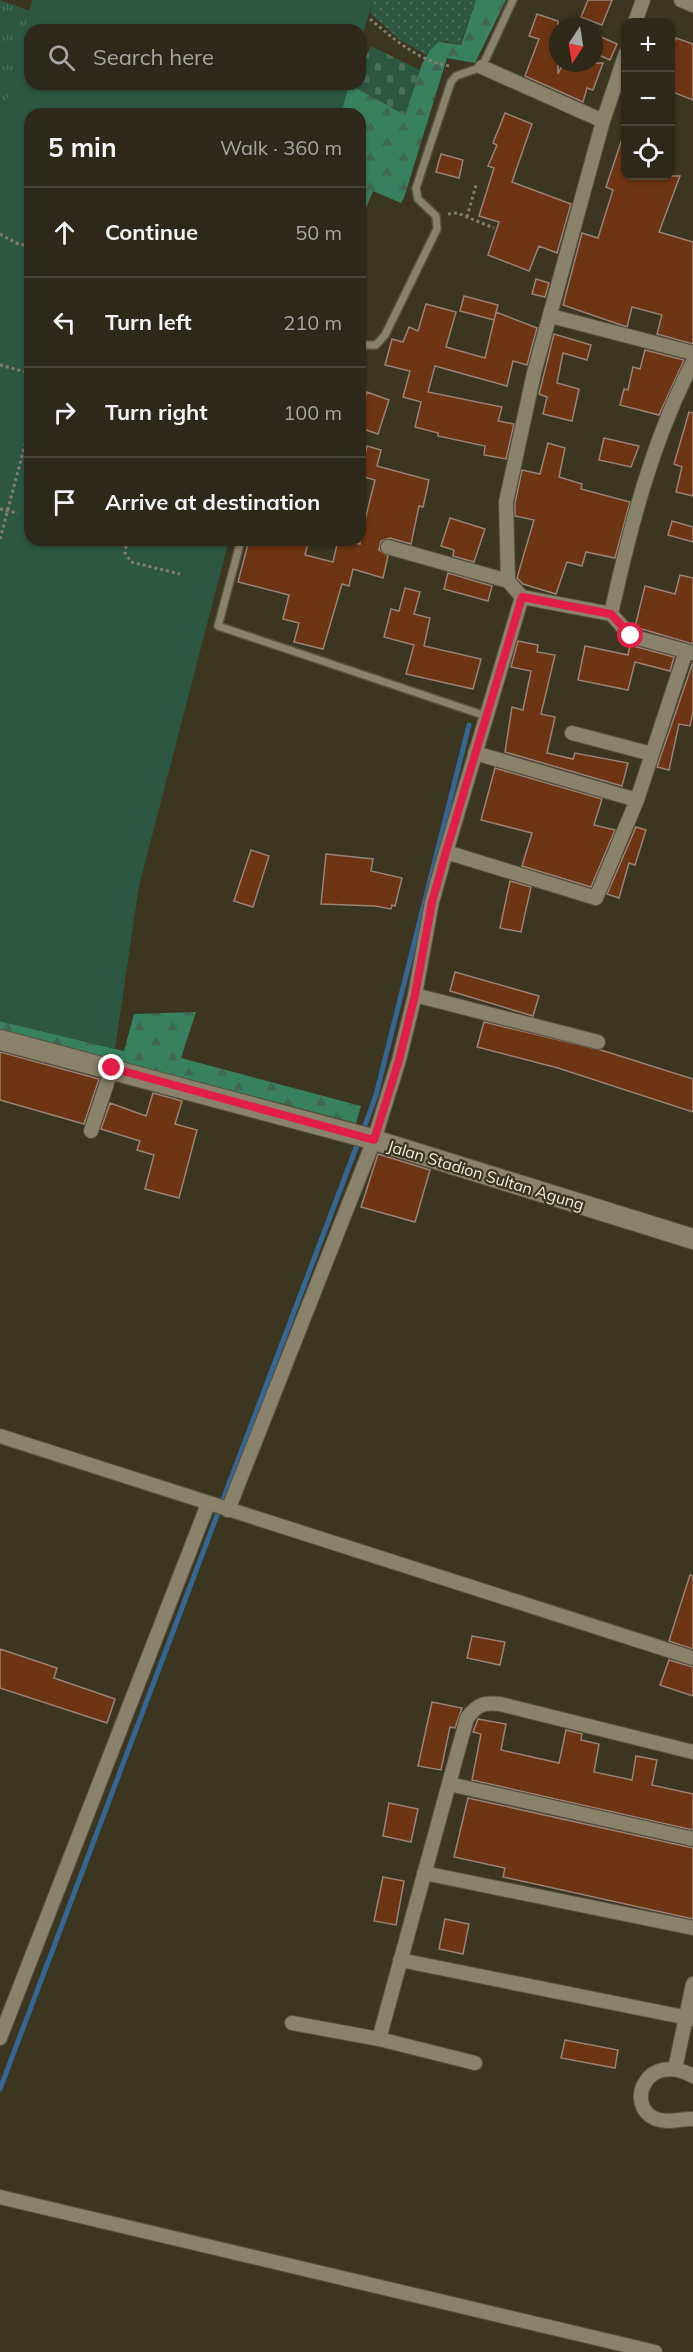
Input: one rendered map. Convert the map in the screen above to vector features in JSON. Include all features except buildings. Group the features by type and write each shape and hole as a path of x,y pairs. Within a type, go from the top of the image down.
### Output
{"main road":[{"name":"Jalan Stadion Sultan Agung","path":"0,1040 112,1068 365,1138 693,1239"}],"street":[{"path":"636,18 643,0"},
{"path":"681,0 693,5"},
{"path":"508,581 506,502 534,373 603,121 621,68"},
{"path":"478,69 603,121"},
{"path":"551,316 693,353"},
{"path":"611,614 631,528 644,486 693,362"},
{"path":"388,547 508,581 522,597 611,614 631,636 690,652 637,800 596,898 446,852"},
{"path":"0,2038 218,1507 365,1138 399,1060 415,995 432,902 522,597"},
{"path":"572,733 652,754"},
{"path":"475,753 637,800"},
{"path":"415,995 598,1042"},
{"path":"91,1131 112,1068"},
{"path":"0,1436 693,1658"},
{"path":"379,2039 467,1718 476,1706 486,1703 693,1752"},
{"path":"449,1784 693,1839"},
{"path":"424,1873 693,1928"},
{"path":"400,1960 689,2018"},
{"path":"675,2069 689,2018 693,1984"},
{"path":"292,2022 379,2039 475,2063"},
{"path":"692,2117 668,2122 655,2118 645,2110 641,2098 644,2084 652,2074 663,2069 675,2069 693,2076"},
{"path":"0,2197 655,2352"}],"lane":[{"path":"366,345 376,345 385,335 437,229 438,220 434,212 418,199 417,182 451,82 456,76 478,69 513,0"},
{"path":"239,546 218,626 486,716"}],"path":[{"path":"370,19 399,43 424,59 478,69"},
{"path":"467,217 476,185"},
{"path":"438,220 454,212 494,228"},
{"path":"0,234 24,245"},
{"path":"0,365 24,371"},
{"path":"0,539 24,449"},
{"path":"0,509 18,513"},
{"path":"126,546 124,553 131,562 180,574"}],"green space":[{"path":"0,0 30,11 27,24 24,24 24,34 0,128"},
{"path":"32,0 373,0 366,24 26,24"},
{"path":"373,0 476,0 460,45 445,41 426,55 400,40 370,13"},
{"path":"476,0 506,0 475,63 447,58 401,203 373,191 366,208 366,108 342,108 347,90 360,90 405,115 422,64 430,50 439,42 461,45"},
{"path":"24,32 24,90 347,90 343,108 24,108 24,546 227,546 139,886 115,1049 0,1021 0,128"},
{"path":"371,46 420,70 405,115 360,90 366,90 366,57"},
{"path":"196,1012 181,1058 361,1106 356,1123 0,1030 0,1021 124,1051 134,1014"}],"waterway":[{"path":"363,1131 376,1095 469,725"},
{"path":"0,2089 359,1140"}],"route":[{"path":"112,1068 374,1140 399,1060 415,995 432,902 522,597 611,614 631,636"}]}
